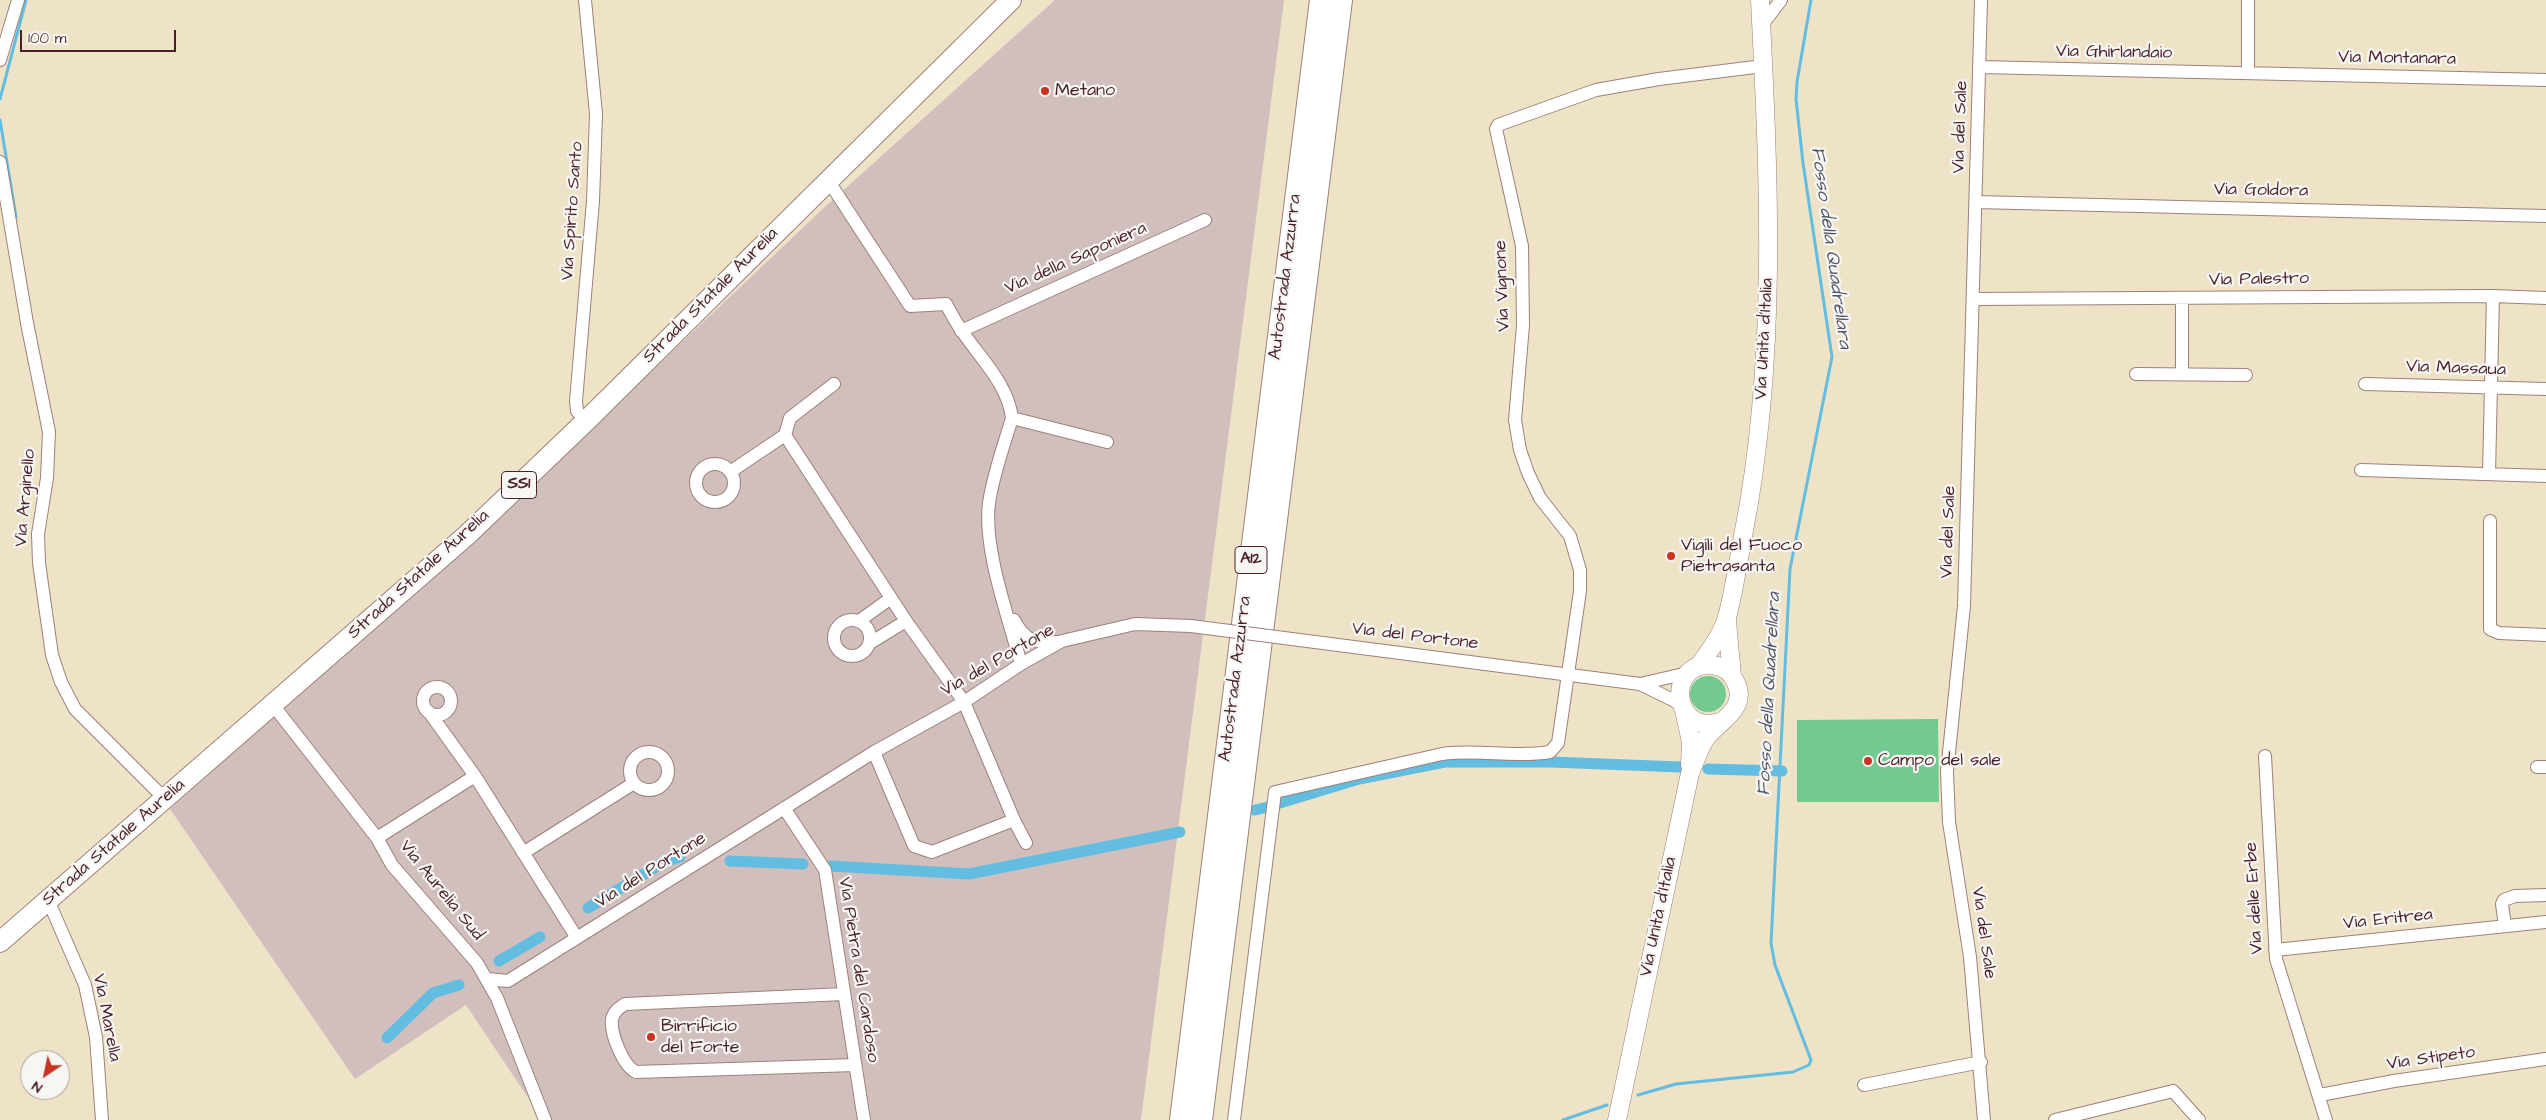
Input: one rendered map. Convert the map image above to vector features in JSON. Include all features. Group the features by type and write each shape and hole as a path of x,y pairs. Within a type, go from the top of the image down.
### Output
{"highway":[{"name":"Autostrada Azzurra","path":"1181,1120 1321,0"},
{"name":"Autostrada Azzurra","path":"1201,1120 1341,0"}],"main road":[{"name":"Strada Statale Aurelia","path":"0,942 466,535 586,421 1011,0"},
{"name":"Via Unità d'Italia","path":"1693,670 1713,646 1726,618 1756,460 1767,344 1769,286 1760,0"},
{"path":"1683,708 1700,723 1720,722 1730,715 1737,705 1737,686 1732,676 1726,618"},
{"path":"1690,773 1691,742 1683,708 1681,684 1693,670 1717,666 1732,676"},
{"name":"Via Unità d'Italia","path":"1617,1120 1690,773 1705,740 1720,722"}],"street":[{"path":"0,60 18,0"},
{"name":"Via Spirito Santo","path":"585,0 596,114 593,201 576,401 577,411 586,421"},
{"path":"1762,25 1781,0"},
{"name":"Via del Sale","path":"1981,0 1964,606 1947,772 1949,822 1970,957 1981,1062 1984,1120"},
{"path":"2248,0 2248,73"},
{"name":"Via Vignone","path":"1234,1120 1275,792 1442,754 1465,751 1537,754 1550,752 1558,743 1580,591 1580,570 1570,536 1540,498 1520,450 1515,420 1523,325 1522,246 1496,130 1498,125 1596,90 1659,79 1763,66"},
{"name":"Via Ghirlandaio","path":"1980,67 2248,73"},
{"name":"Via Montanara","path":"2248,73 2546,80"},
{"name":"Via Arginello","path":"0,162 5,223 49,432 47,478 38,534 39,563 52,655 61,682 75,709 165,799"},
{"path":"828,180 910,306 946,304 961,331 998,381 1010,405 1012,418 989,503 989,531 1005,605 1021,664"},
{"name":"Via Goldora","path":"1976,202 2546,216"},
{"name":"Via della Saponiera","path":"961,331 1205,220"},
{"path":"2489,474 2492,296"},
{"name":"Via Palestro","path":"1973,299 2492,296 2546,298"},
{"path":"2182,298 2182,374"},
{"path":"2136,374 2246,375"},
{"path":"730,472 785,435 790,418 834,384"},
{"name":"Via Massaua","path":"2366,384 2546,389"},
{"path":"1012,418 1107,442"},
{"path":"785,435 906,621 964,702 1014,820 1026,843"},
{"path":"2361,470 2546,476"},
{"path":"2490,521 2490,629 2493,633 2546,635"},
{"path":"859,621 891,598"},
{"path":"1005,605 1022,635 1038,643 1062,642"},
{"path":"870,643 870,632 859,621 847,620 837,628 834,640 836,646 845,654 857,655 867,648 870,643 906,621"},
{"name":"Via del Portone","path":"487,979 508,981 874,752 964,702 1021,664 1062,642 1135,624 1191,626 1640,684 1683,708"},
{"path":"1640,684 1693,670"},
{"name":"Via Aurelia Sud","path":"273,705 377,838 392,864 477,963 497,998 545,1120"},
{"path":"429,712 475,776 577,938"},
{"path":"874,752 914,846 932,852 1014,820"},
{"name":"Via delle Erbe","path":"2265,756 2276,959 2320,1095 2326,1120"},
{"path":"377,838 475,776"},
{"path":"523,853 634,782"},
{"name":"Via Pietra del Cardoso","path":"784,808 825,870 864,1120"},
{"path":"2505,926 2504,900 2515,896 2546,896"},
{"name":"Via Marella","path":"48,900 85,985 96,1037 102,1120"},
{"name":"Via Eritrea","path":"2275,950 2546,922"},
{"path":"844,994 625,1004 617,1009 612,1017 612,1030 627,1065 636,1072 855,1065"},
{"name":"Via Stipeto","path":"2320,1095 2394,1081 2546,1059"},
{"path":"1864,1085 1981,1062"},
{"path":"2055,1120 2173,1090 2199,1120"}],"shaded area":[{"path":"1055,0 1284,0 1141,1120 543,1120 466,1005 355,1079 170,809 492,522 828,204"}],"green space":[{"path":"1708,676 1715,677 1721,681 1725,687 1725,701 1721,707 1715,711 1708,712 1701,711 1695,707 1691,701 1690,694 1691,687 1695,681 1701,677"},
{"name":"Campo del sale","path":"1938,719 1939,802 1797,802 1797,720"}],"waterway":[{"path":"0,99 26,0"},
{"name":"Fosso della Quadrellara","path":"1638,1095 1676,1084 1793,1072 1809,1065 1811,1060 1775,965 1771,943 1790,569 1832,357 1803,163 1796,99 1797,82 1811,0"},
{"path":"0,120 16,217"},
{"path":"1280,803 1359,779 1445,762 1551,762 1680,767"},
{"path":"1708,769 1782,771"},
{"path":"1255,810 1268,807"},
{"path":"831,866 969,874 1180,832"},
{"path":"588,908 664,862 680,857"},
{"path":"730,861 803,864"},
{"path":"499,961 540,937"},
{"path":"387,1038 433,993 459,985"},
{"name":"Fosso della Quadrellara","path":"1563,1120 1607,1105"}],"place":[{"name":"Metano","path":"1045,91"},
{"name":"Vigili del Fuoco Pietrasanta","path":"1671,556"},
{"name":"Campo del sale","path":"1868,761"},
{"name":"Birrificio del Forte","path":"651,1037"}]}
